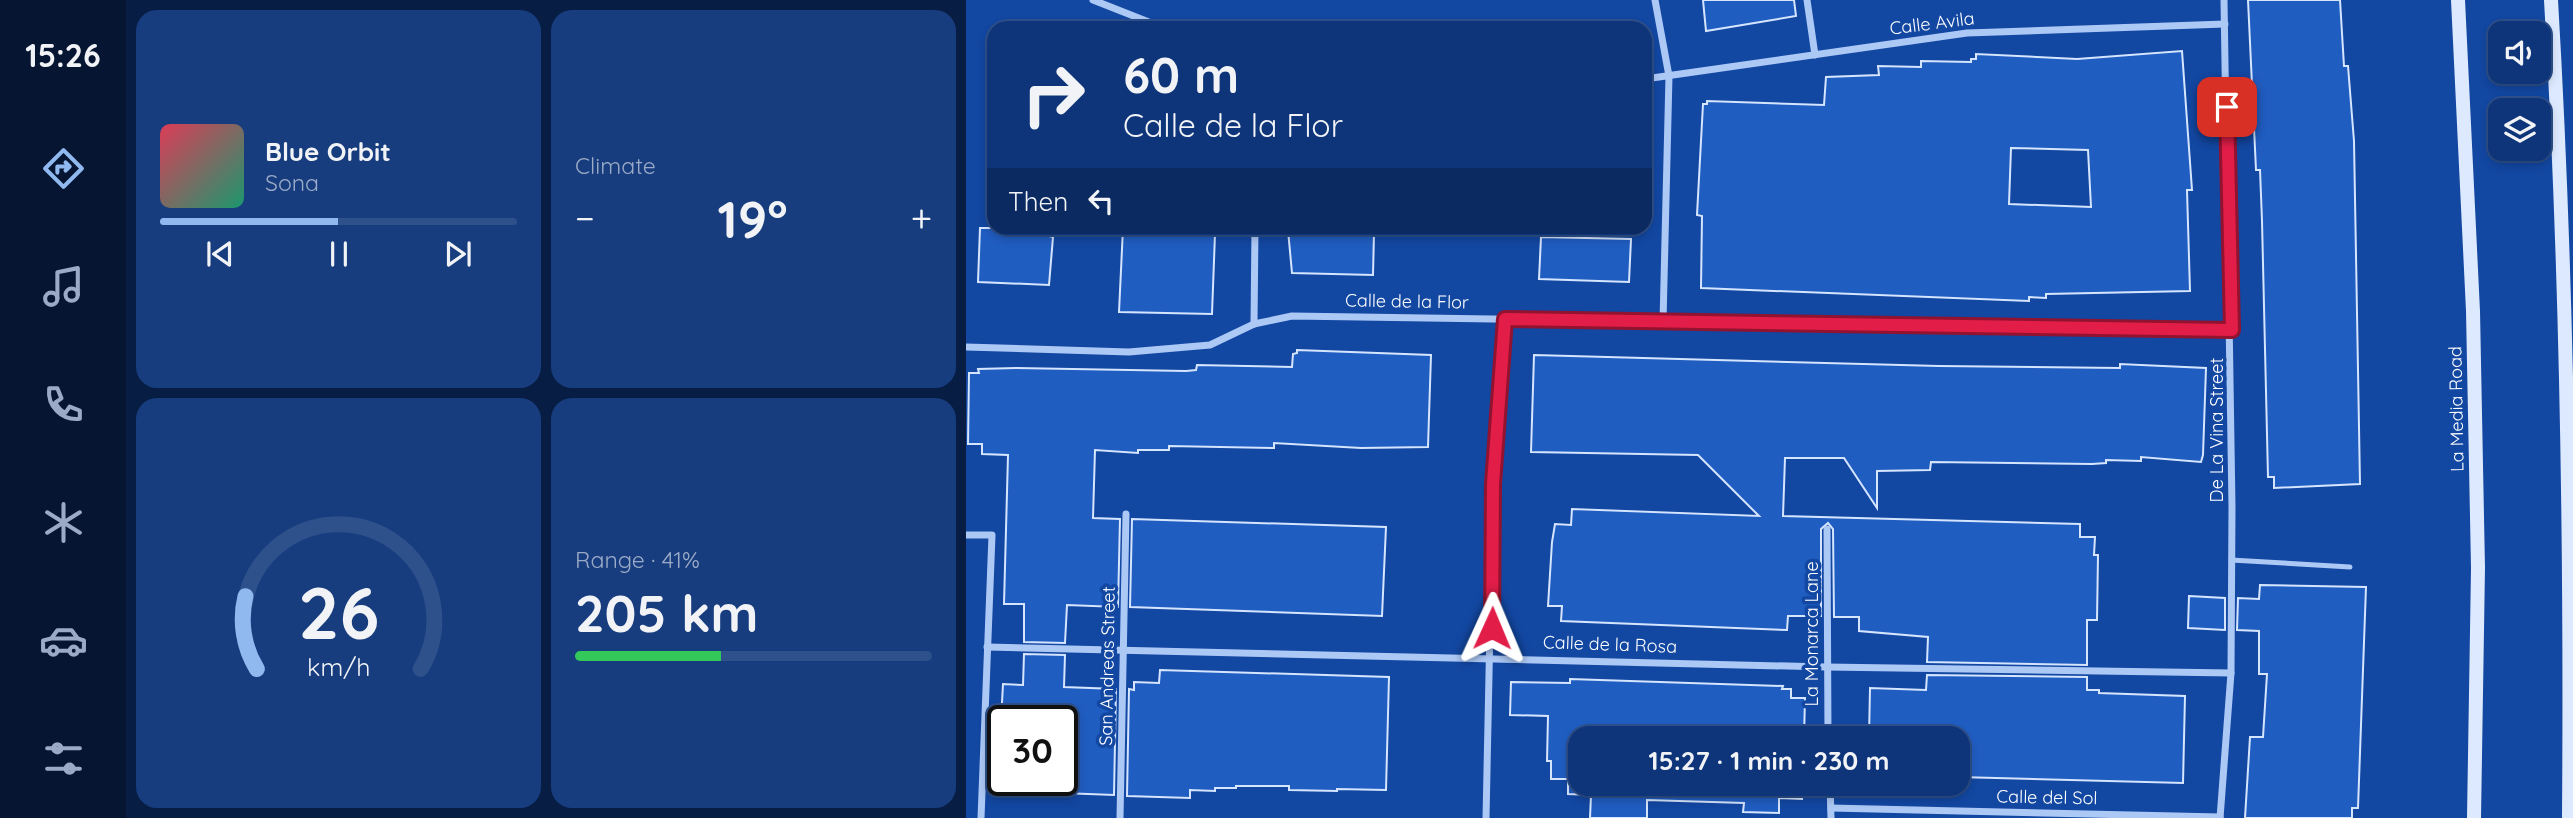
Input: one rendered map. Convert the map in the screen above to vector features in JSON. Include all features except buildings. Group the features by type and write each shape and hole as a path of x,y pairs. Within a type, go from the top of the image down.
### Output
{"main road":[{"name":"La Media Road","path":"2458,0 2463,57 2473,324 2478,568 2474,818"},
{"path":"2551,0 2563,254 2571,572 2569,818"}],"street":[{"path":"1093,0 1146,21"},
{"path":"1655,0 1669,76 1663,322"},
{"path":"1807,0 1815,55"},
{"name":"De La Vina Street","path":"2220,817 2231,673 2232,330 2224,0"},
{"name":"Calle Avila","path":"1652,78 1967,33 2225,24"},
{"path":"1254,324 1255,235"},
{"name":"Calle de la Flor","path":"966,347 1142,351 1210,345 1254,324 1292,316 2232,330"},
{"path":"1486,818 1493,484 1505,319"},
{"name":"San Andreas Street","path":"1120,818 1126,514"},
{"name":"La Monarca Lane","path":"1827,529 1828,726"},
{"path":"966,535 992,536 981,818"},
{"name":"Calle de la Rosa","path":"988,647 1491,656 1826,667 2231,673"},
{"path":"1830,796 1831,818"},
{"name":"Calle del Sol","path":"1831,808 2220,817"}],"lane":[{"path":"2231,560 2350,567"}],"route":[{"path":"1492,628 1493,484 1505,319 2232,330 2227,107"}]}
